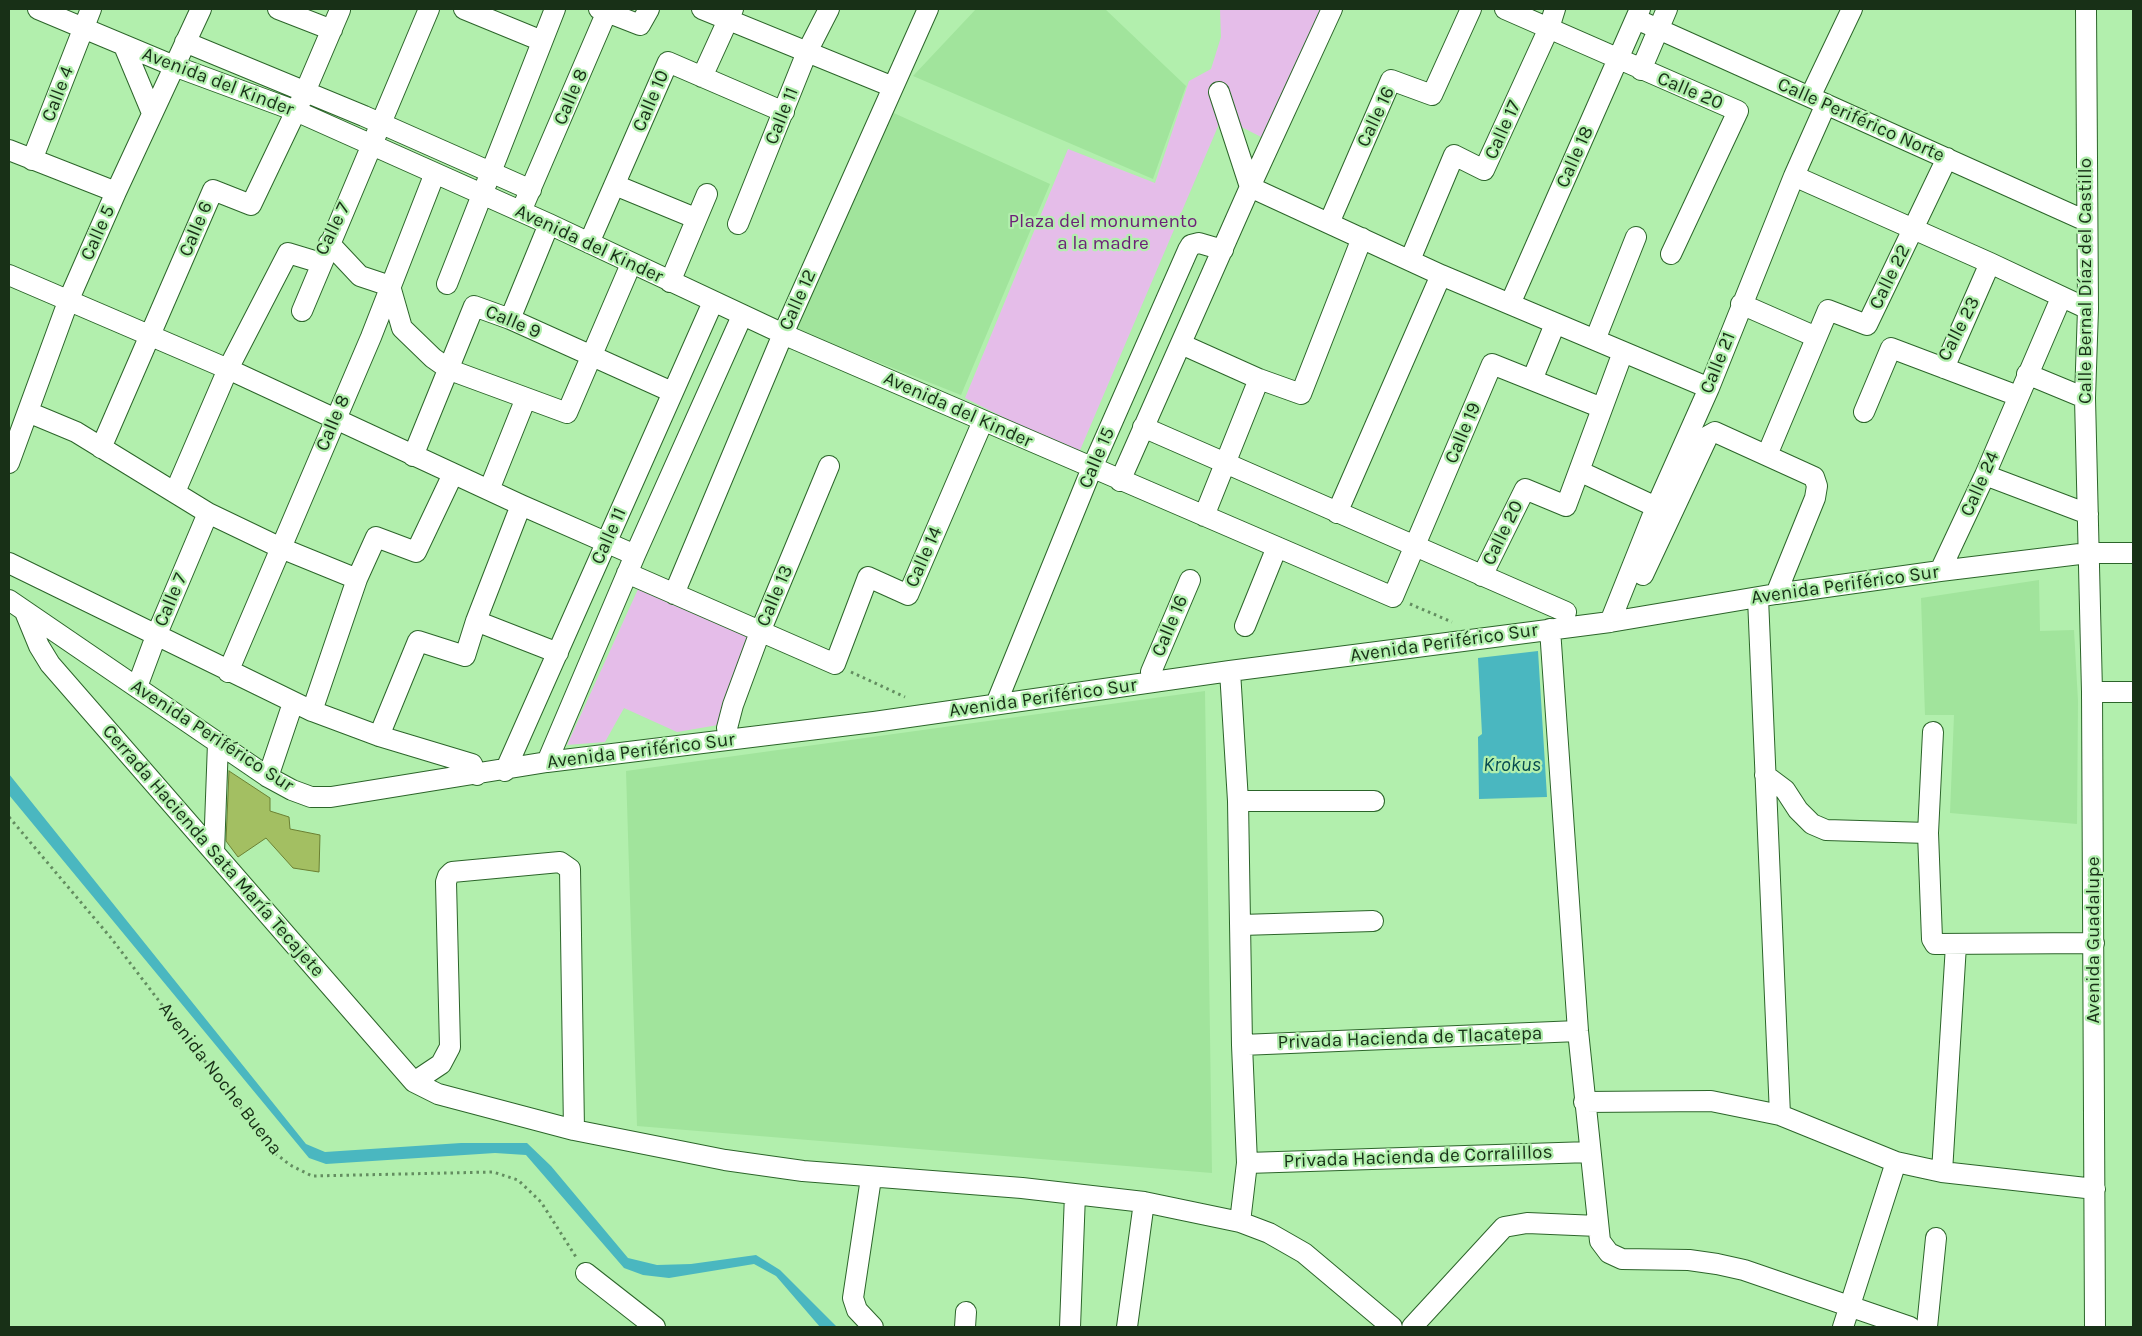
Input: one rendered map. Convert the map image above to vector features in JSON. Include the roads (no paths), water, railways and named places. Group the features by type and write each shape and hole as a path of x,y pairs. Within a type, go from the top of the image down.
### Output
{"street":[{"name":"Avenida del Kinder","path":"38,9 174,66 296,111 549,224 742,316 1120,481 1393,597"},
{"path":"84,28 91,9"},
{"name":"Calle 5","path":"9,463 69,299 152,113 202,9"},
{"name":"Calle 7","path":"175,492 228,369 288,253 321,263 428,9"},
{"path":"464,9 542,41"},
{"path":"447,284 555,9"},
{"path":"702,9 731,14 807,52 893,87"},
{"name":"Calle 11","path":"738,224 807,52 829,9"},
{"name":"Calle 12","path":"674,594 783,334 928,9"},
{"path":"1120,481 1222,250 1332,9"},
{"name":"Calle 16","path":"1329,223 1391,80 1432,95 1471,9"},
{"path":"1505,9 1641,70"},
{"name":"Calle 17","path":"1410,260 1454,155 1484,170 1549,28 1555,9"},
{"name":"Calle 20","path":"1667,9 1641,70 1738,111 1670,254"},
{"name":"Calle 21","path":"1616,621 1656,507 1709,388 1741,304 1794,176 1818,101 1852,9"},
{"name":"Calle Bernal Díaz del Castillo","path":"2086,9 2088,309 2085,398 2088,553"},
{"path":"288,10 332,30"},
{"name":"Calle 6","path":"101,448 213,190 250,205 305,92 340,10"},
{"path":"604,10 643,17"},
{"name":"Calle 8","path":"521,212 604,10"},
{"path":"731,14 702,77 784,112"},
{"name":"Calle Periférico Norte","path":"1638,14 1659,28 2086,221"},
{"name":"Calle 18","path":"1510,304 1638,14"},
{"name":"Calle 4","path":"32,160 84,28"},
{"path":"185,42 380,123 531,190"},
{"path":"124,46 152,113"},
{"name":"Calle 10","path":"589,243 668,62 702,77"},
{"path":"1220,92 1250,188 1441,275 1709,388"},
{"path":"9,150 116,192"},
{"name":"Calle 22","path":"1767,456 1828,310 1867,325 1947,158"},
{"name":"Calle 8","path":"228,672 371,337 435,173"},
{"path":"1794,176 1990,263 2061,298 2088,309"},
{"path":"615,185 695,218"},
{"path":"670,282 695,218 707,194"},
{"path":"510,319 549,224"},
{"path":"1181,344 1259,379 1302,394 1362,238"},
{"path":"1595,340 1636,238"},
{"path":"329,243 360,276 390,286 402,328 433,358 450,370 566,413 592,358 631,264"},
{"name":"Calle 15","path":"996,704 1092,468 1188,250 1191,244 1199,243 1222,250"},
{"path":"302,311 321,263"},
{"name":"Calle 23","path":"1864,412 1891,348 1944,368 1990,263"},
{"path":"9,275 69,299 228,369 413,456 606,542 631,564 674,594 760,632"},
{"path":"1336,513 1441,275"},
{"name":"Calle 24","path":"1940,571 1985,475 2061,298"},
{"name":"Calle 11","path":"505,771 713,302"},
{"path":"1741,304 1816,337"},
{"name":"Calle 9","path":"413,456 450,370 474,306 510,319 592,358 672,392"},
{"path":"547,762 631,564 742,316"},
{"path":"1555,324 1532,380 1602,408"},
{"name":"Calle 20","path":"1482,576 1525,489 1566,506 1623,352"},
{"name":"Calle 19","path":"1393,597 1492,364 1532,380"},
{"path":"1944,368 2018,396"},
{"path":"2027,374 2085,398"},
{"path":"1204,516 1259,379"},
{"path":"489,490 526,398"},
{"path":"28,412 76,432 208,513 281,548 357,579"},
{"name":"Calle 14","path":"760,632 835,664 868,577 908,595 983,421"},
{"path":"1143,427 1566,612"},
{"path":"1616,621 1708,436 1715,432 1814,477 1817,486 1815,498 1767,596 1764,775 1780,1115"},
{"name":"Calle 13","path":"727,728 733,704 760,632 829,466"},
{"path":"1579,471 1656,507"},
{"path":"312,711 357,579 376,537 416,552 453,474"},
{"path":"1985,475 2088,514"},
{"path":"379,736 418,641 465,656 476,621 521,505"},
{"name":"Calle 7","path":"137,687 156,636 208,513"},
{"path":"1244,626 1277,547"},
{"name":"Avenida Periférico Sur","path":"9,600 268,777 292,790 312,797 331,798 505,771 547,762 874,722 1230,671 1550,628 1616,621 1767,596 1940,571 2088,553 2133,553"},
{"name":"Avenida Guadalupe","path":"2088,553 2092,692 2096,1189 2095,1327"},
{"path":"9,563 228,672 312,711 379,736 472,764 477,775"},
{"name":"Calle 16","path":"1151,672 1190,580"},
{"name":"Cerrada Hacienda Sata María Tecajete","path":"25,612 39,646 50,664 414,1082"},
{"path":"476,621 558,653"},
{"path":"1550,628 1578,1031 1600,1241 1609,1253 1622,1258 1689,1260 1744,1270 1910,1327"},
{"path":"1230,671 1238,801 1246,1162 1240,1222"},
{"path":"2092,692 2133,692"},
{"path":"268,777 293,702"},
{"path":"1934,732 1928,833 1932,939 1935,944 2094,943"},
{"path":"214,852 218,743"},
{"path":"1764,775 1785,790 1798,810 1812,824 1826,830 1928,833"},
{"path":"1238,801 1374,800"},
{"path":"574,1130 570,869 560,862 452,872 446,882 450,1047 441,1064 414,1082 438,1094 574,1130 725,1160 871,1178 1022,1188 1144,1202 1240,1222 1269,1233 1304,1253 1392,1327"},
{"path":"1241,925 1373,921"},
{"path":"1942,1172 1956,945"},
{"name":"Privada Hacienda de Tlacatepa","path":"1242,1045 1578,1031"},
{"path":"1584,1102 1712,1101 1780,1115 1896,1162 1942,1172 2096,1189"},
{"name":"Privada Hacienda de Corralillos","path":"1246,1162 1590,1152"},
{"path":"1843,1327 1896,1162"},
{"path":"871,1178 853,1298 857,1310 873,1327"},
{"path":"1070,1327 1075,1194"},
{"path":"1127,1327 1144,1202"},
{"path":"1412,1327 1504,1227 1527,1223 1598,1226"},
{"path":"1927,1327 1936,1238"},
{"path":"586,1274 655,1327"}],"water":[{"name":"Krokus","path":"1538,651 1547,797 1479,799 1478,737 1482,734 1478,658"},
{"path":"9,774 306,1144 325,1152 461,1143 527,1143 551,1166 628,1258 657,1265 691,1264 756,1255 780,1270 837,1327 820,1327 776,1276 754,1264 669,1278 643,1275 624,1268 526,1155 495,1153 326,1164 309,1158 9,795"}],"park label":[{"name":"Plaza del monumento a la madre","path":"1103,233"}]}
